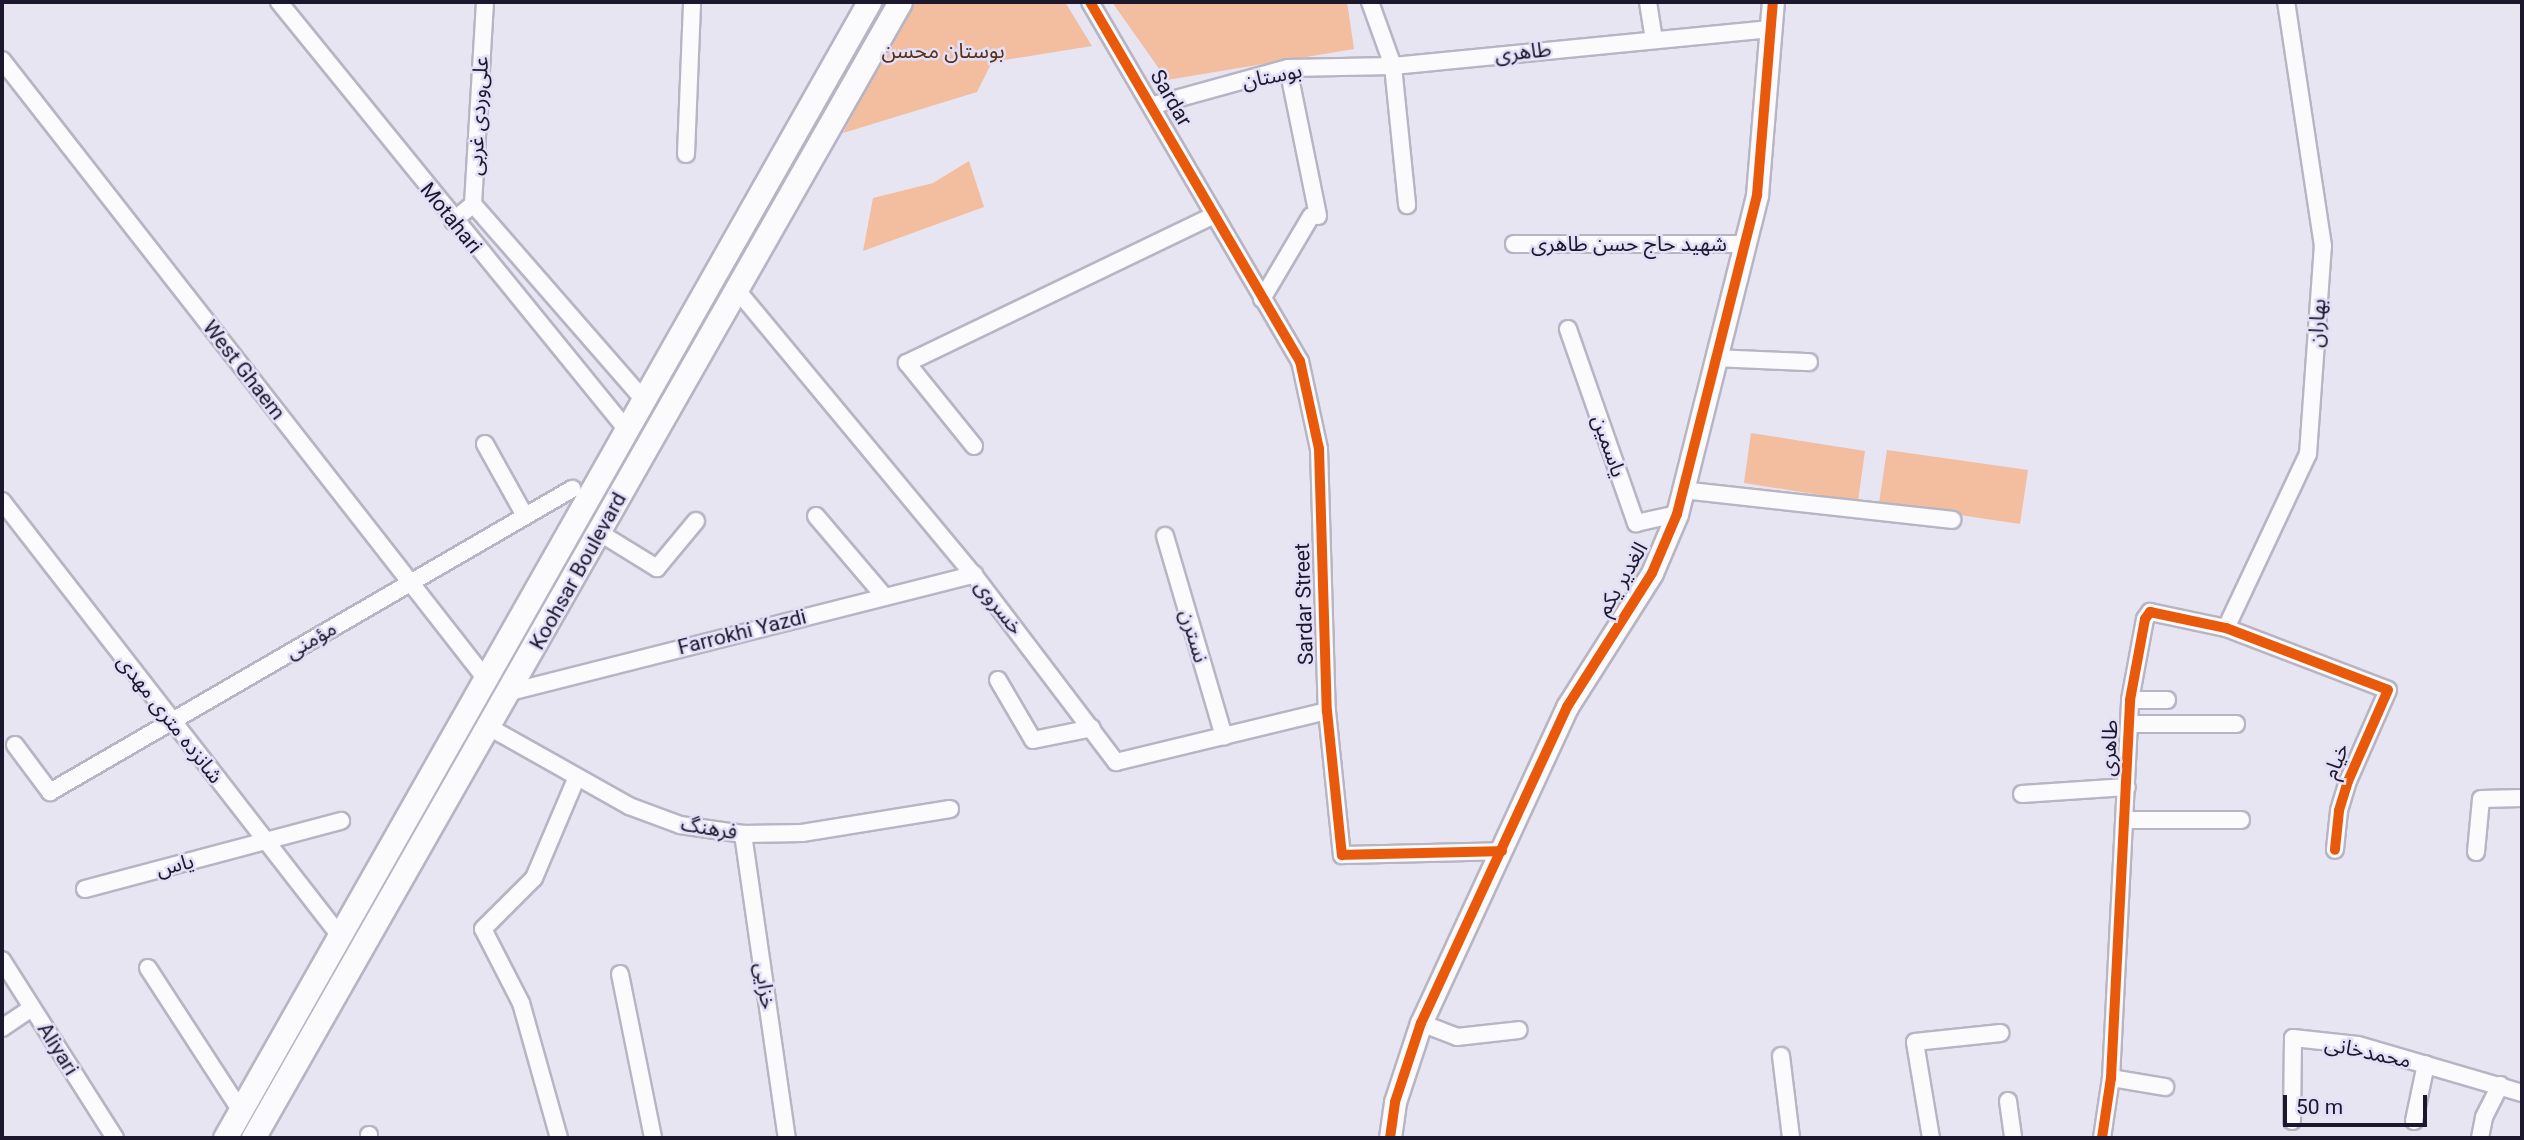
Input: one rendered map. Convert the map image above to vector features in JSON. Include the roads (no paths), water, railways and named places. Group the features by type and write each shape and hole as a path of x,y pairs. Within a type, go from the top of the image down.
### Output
{"main road":[{"name":"Koohsar Boulevard","path":"225,1138 869,2"},
{"name":"Koohsar Boulevard","path":"253,1138 510,692 900,2"}],"street":[{"name":"Motahari","path":"279,2 453,221 627,430"},
{"name":"علی‌وردی غربی","path":"453,221 473,204 485,2"},
{"path":"686,154 692,2"},
{"name":"Sardar","path":"1090,2 1154,105 1214,215"},
{"path":"1370,2 1393,66 1406,205"},
{"path":"1648,2 1654,39"},
{"name":"الغدیر یکم","path":"1390,1138 1395,1102 1421,1023 1503,851 1567,707 1652,573 1677,514 1757,195 1773,29 1773,2"},
{"name":"بهاران","path":"2226,628 2308,454 2323,246 2286,2"},
{"name":"طاهری","path":"1393,66 1773,29"},
{"name":"West Ghaem","path":"2,60 486,679"},
{"name":"بوستان","path":"1154,105 1288,68 1393,66"},
{"path":"1262,299 1314,216 1288,68"},
{"name":"Motahari","path":"473,204 644,400"},
{"path":"974,446 907,363 1214,215"},
{"name":"Sardar Street","path":"1214,215 1300,361 1320,449 1327,711 1342,855 1503,851"},
{"name":"شهید حاج حسن طاهری","path":"1514,244 1745,244"},
{"name":"خسروی","path":"737,290 974,575 1116,762 1327,711"},
{"name":"یاسمین","path":"1569,329 1636,523 1677,514"},
{"path":"1716,358 1809,362"},
{"path":"485,444 525,516"},
{"name":"مؤمنی","path":"15,745 50,792 572,489"},
{"path":"1682,490 1952,520"},
{"name":"شانزده متری مهدی","path":"2,501 340,936"},
{"path":"816,516 884,596"},
{"path":"600,533 657,568 696,521"},
{"name":"نسترن","path":"1165,536 1223,736"},
{"name":"Farrokhi Yazdi","path":"510,692 974,575"},
{"name":"طاهری","path":"2102,1138 2111,1078 2130,700 2145,620 2150,612 2226,628 2388,690"},
{"path":"998,680 1033,740 1092,729"},
{"name":"خیام","path":"2335,850 2348,781 2388,690"},
{"path":"2130,700 2166,700"},
{"path":"2130,724 2236,724"},
{"name":"فرهنگ","path":"489,727 576,779 680,825 743,834 802,833 950,809"},
{"path":"559,1138 521,1003 482,929 534,878 576,779"},
{"path":"2022,793 2127,787"},
{"path":"2476,852 2481,799 2522,798"},
{"path":"2125,820 2241,820"},
{"name":"یاس","path":"85,889 341,821"},
{"name":"خزایی","path":"743,834 787,1138"},
{"name":"Aliyari","path":"2,960 115,1138"},
{"path":"148,968 241,1111"},
{"path":"620,974 653,1138"},
{"path":"2,1028 32,1008"},
{"path":"1421,1023 1457,1037 1520,1030"},
{"path":"1931,1138 1915,1042 2001,1033"},
{"name":"محمدخانی","path":"2292,1121 2293,1038 2358,1045 2500,1084 2522,1093"},
{"path":"1781,1056 1791,1138"},
{"path":"2414,1121 2426,1064"},
{"path":"2111,1078 2165,1087"},
{"path":"2480,1138 2484,1117 2500,1084"},
{"path":"2008,1101 2012,1138"}],"park label":[{"name":"بوستان محسن","path":"943,51"}]}
